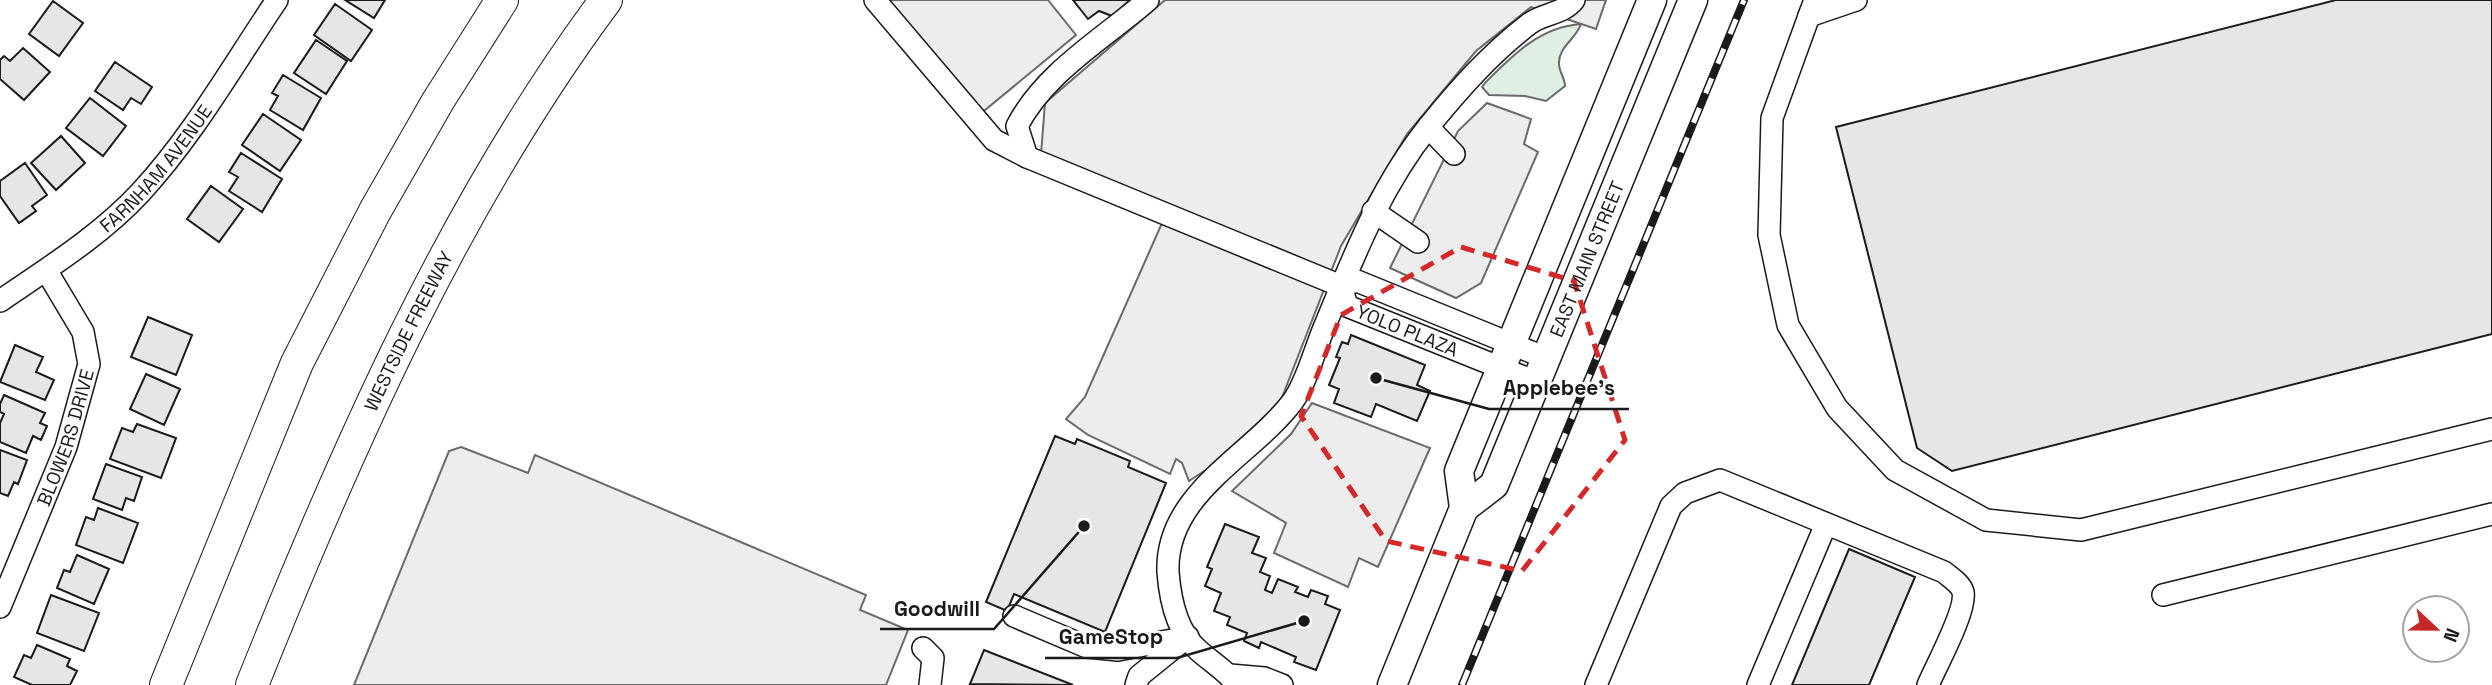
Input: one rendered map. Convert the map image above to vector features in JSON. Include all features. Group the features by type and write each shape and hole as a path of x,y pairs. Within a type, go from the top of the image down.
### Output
{"highway":[{"path":"166,685 297,363 375,211 438,101 502,0"},
{"name":"WESTSIDE FREEWAY","path":"252,685 337,480 391,364 450,251 512,143 579,37 606,0"}],"main road":[{"name":"EAST MAIN STREET","path":"1392,685 1464,508 1459,471 1652,0"},
{"name":"EAST MAIN STREET","path":"1464,508 1494,485 1693,0"}],"street":[{"name":"FARNHAM AVENUE","path":"0,301 84,243 147,185 194,123 277,0"},
{"name":"YOLO PLAZA","path":"875,0 994,140 1027,157 1341,286 1357,281 1506,356 1541,370"},
{"path":"1027,157 1017,126 1029,104 1052,80 1148,0"},
{"path":"1282,685 1264,678 1233,680 1195,648 1188,637 1180,624 1168,570 1172,544 1180,523 1192,502 1293,400 1373,211 1428,127 1491,55 1532,22 1567,9 1574,0"},
{"path":"1856,0 1812,8 1772,118 1769,234 1788,325 1837,408 1895,470 1986,520 2081,530 2492,429"},
{"path":"1428,127 1454,154"},
{"path":"1373,211 1418,242"},
{"name":"BLOWERS DRIVE","path":"0,607 66,447 89,364 83,332 46,270"},
{"path":"1596,685 1671,506 1685,493 1720,480 1944,572 1958,583 1963,593 1961,608 1928,685"},
{"path":"2163,595 2492,514"},
{"path":"1758,685 1826,524"},
{"path":"1014,616 1087,647 1118,650 1188,637"},
{"path":"1136,685 1139,676 1188,637"},
{"path":"923,648 933,659 930,685"}],"highlighted area":[{"path":"1461,247 1574,281 1625,440 1522,571 1386,541 1301,416 1341,315"}],"green space":[{"path":"1581,24 1559,58 1565,86 1546,101 1525,96 1489,95 1482,87 1507,62 1540,36 1566,26"}],"shaded area":[{"path":"884,0 1048,0 1076,35 979,115"},
{"path":"1165,0 1606,0 1596,29 1531,7 1476,51 1407,134 1341,246 1281,400 1221,460 1189,481 1182,463 1176,459 1170,474 1088,435 1066,419 1085,397 1170,205 1041,154 1045,103"},
{"path":"1487,103 1531,119 1524,144 1538,152 1481,283 1456,298 1390,268 1458,131"},
{"path":"1312,403 1430,448 1378,567 1359,558 1348,587 1274,553 1286,523 1232,491 1291,434"},
{"path":"461,447 528,473 535,455 866,595 860,610 908,630 886,685 354,685 449,451"}],"building":[{"path":"345,0 385,0 374,18"},
{"path":"1073,0 1130,0 1112,16 1099,11 1088,19"},
{"path":"2336,0 2492,0 2492,334 1952,471 1917,448 1836,127"},
{"path":"53,1 83,23 59,56 29,34"},
{"path":"335,4 372,30 351,61 314,35"},
{"path":"316,40 347,61 326,94 294,73"},
{"path":"23,48 50,72 24,100 0,79 0,60 4,56 10,61"},
{"path":"115,62 152,87 141,104 131,98 123,110 95,91"},
{"path":"283,75 321,98 303,130 270,110 278,96 272,93"},
{"path":"90,98 126,126 103,156 66,128"},
{"path":"263,114 301,140 280,171 242,145"},
{"path":"61,136 85,163 56,190 31,163"},
{"path":"241,153 282,179 262,212 229,191 238,177 229,172"},
{"path":"25,163 47,195 32,206 36,211 19,223 0,196 0,181"},
{"path":"211,186 243,209 219,242 187,219"},
{"path":"148,317 192,335 176,375 131,357"},
{"path":"1351,335 1425,365 1417,385 1430,391 1417,421 1376,404 1371,417 1334,403 1339,389 1329,385 1340,358 1336,357 1342,342 1348,344"},
{"path":"15,345 43,357 36,372 54,380 45,400 0,382"},
{"path":"146,374 180,389 164,425 130,409"},
{"path":"4,395 45,413 40,423 47,426 41,440 33,436 26,453 0,442 0,423 4,414 0,412 0,404"},
{"path":"137,424 176,438 161,478 110,459 122,428 133,432"},
{"path":"1055,436 1075,444 1077,439 1130,461 1128,467 1166,483 1105,632 1014,594 1007,611 986,602"},
{"path":"0,450 27,460 18,484 14,482 8,496 0,493"},
{"path":"106,464 142,477 134,501 126,498 122,510 93,499"},
{"path":"98,508 138,523 123,563 76,545 86,517 94,520"},
{"path":"1225,524 1259,537 1252,553 1266,558 1260,572 1270,576 1265,590 1272,593 1278,579 1298,587 1295,592 1308,597 1311,590 1328,596 1325,604 1340,610 1316,670 1294,662 1296,657 1261,642 1259,648 1244,641 1247,633 1227,625 1230,617 1214,611 1221,593 1205,586 1212,569 1207,567"},
{"path":"1849,549 1915,577 1869,685 1792,685"},
{"path":"77,555 109,569 94,604 57,588 64,570 70,572"},
{"path":"51,595 99,613 84,651 37,633"},
{"path":"37,645 70,659 67,666 77,671 70,685 32,685 14,677 24,655 31,658"},
{"path":"984,650 1073,685 970,684"}],"railway":[{"path":"1462,685 1744,0"}],"place":[{"name":"Applebee's","path":"1376,378"},
{"name":"Goodwill","path":"1084,526"},
{"name":"GameStop","path":"1304,621"}]}
